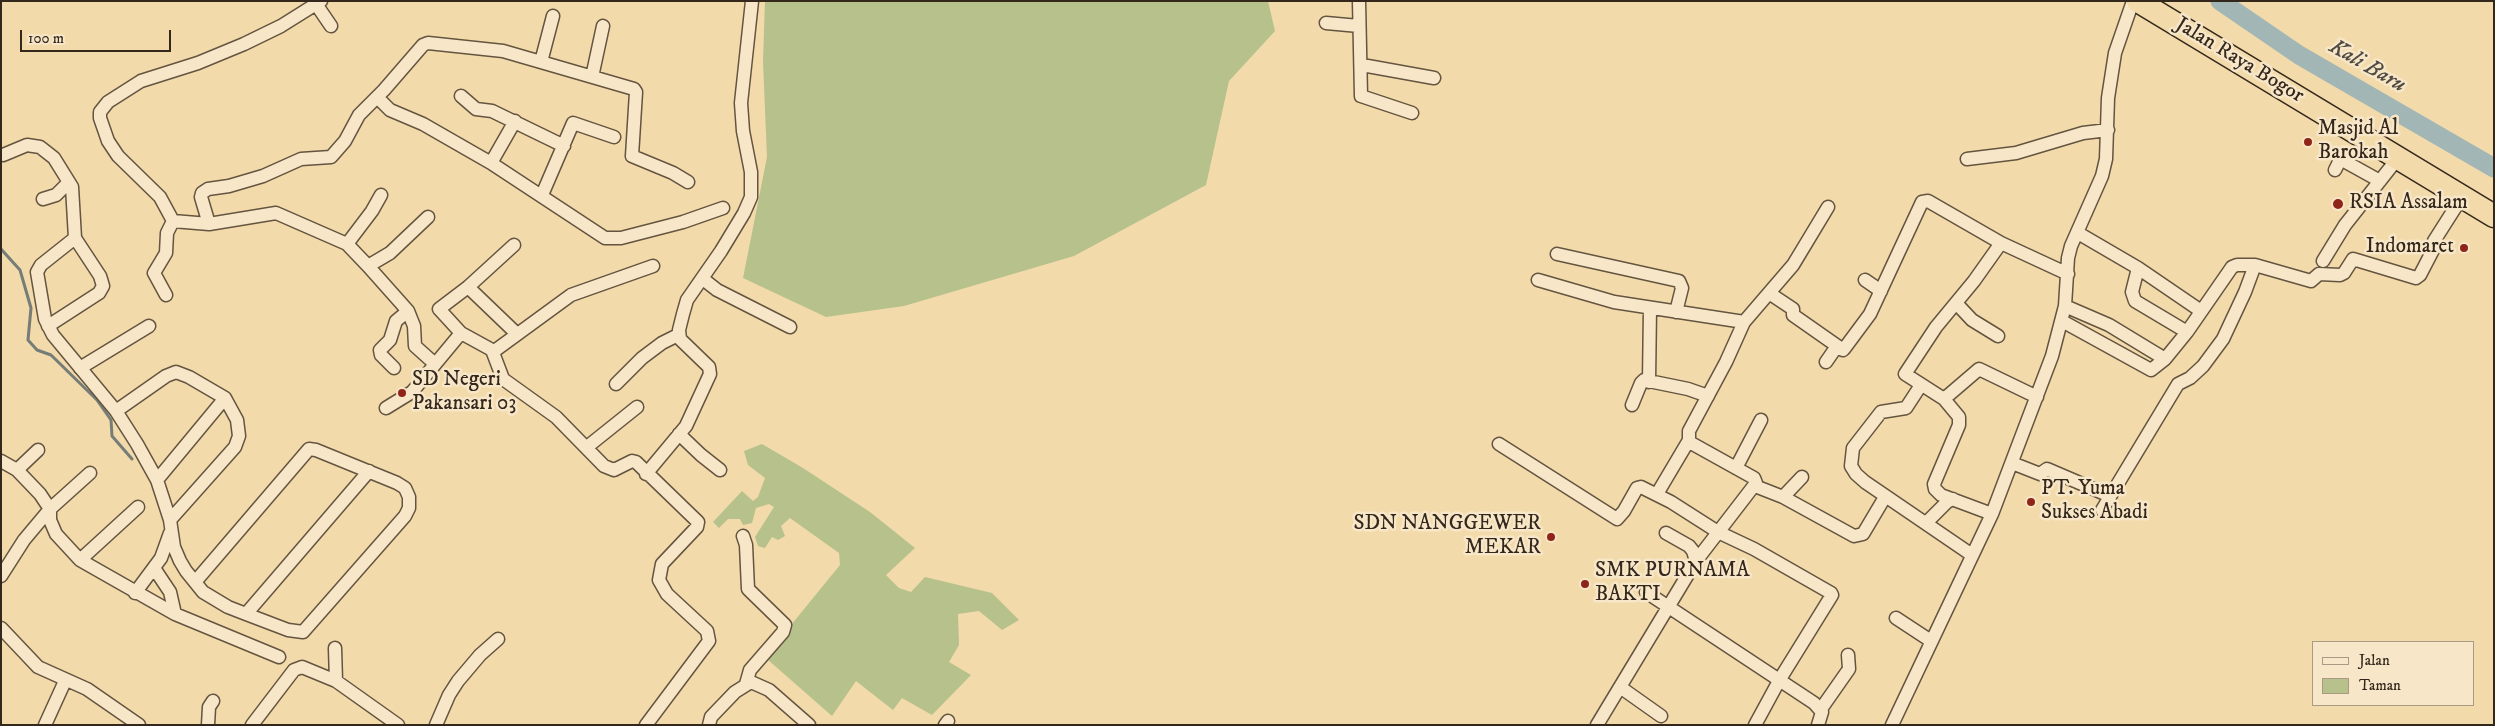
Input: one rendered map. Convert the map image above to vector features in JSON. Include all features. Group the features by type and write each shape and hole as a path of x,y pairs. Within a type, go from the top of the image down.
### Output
{"highway":[{"name":"Jalan Raya Bogor","path":"2138,1 2494,216"},
{"name":"Jalan Raya Bogor","path":"2163,1 2494,202"}],"street":[{"path":"616,384 642,358 662,343 678,335 687,300 703,279 744,213 751,197 751,172 743,131 741,103 752,1"},
{"path":"1359,1 1358,26 1362,65 1361,96 1412,113"},
{"path":"1896,724 1931,642 1992,514 2037,397 2062,321 2065,306 2068,258 2102,176 2108,130 2108,98 2115,53 2133,1"},
{"path":"166,295 154,274 166,253 167,233 172,221 160,197 118,156 108,141 100,118 103,107 141,81 198,63 244,44 281,26 318,3 331,26"},
{"path":"541,62 552,16"},
{"path":"1326,22 1358,26"},
{"path":"592,77 603,26"},
{"path":"209,224 201,197 202,193 208,189 229,186 263,176 301,159 331,157 345,140 359,115 423,45 428,43 503,51 636,91 631,142 633,158 673,173 688,182"},
{"path":"1362,65 1434,78"},
{"path":"461,96 476,109 492,111 564,146"},
{"path":"377,97 390,110 422,124 491,163 542,195 594,232 610,239 683,222 723,208"},
{"path":"491,163 515,121"},
{"path":"542,195 572,125 576,122 614,137"},
{"path":"1967,159 2016,153 2083,133 2108,130"},
{"path":"3,155 27,145 40,147 49,153 74,192 75,238 100,276 103,286 99,293 48,326"},
{"path":"2323,262 2336,236 2398,158"},
{"path":"2335,170 2340,160 2380,181"},
{"path":"43,199 56,195 69,182"},
{"path":"347,244 372,211 381,195"},
{"path":"2062,321 2148,369 2155,368 2187,332 2232,267 2237,264 2255,265 2311,281 2319,274 2340,275 2353,259 2416,278 2420,275 2433,250 2434,241 2462,196"},
{"path":"1843,350 1870,314 1923,201 1933,203 2001,243 2068,274"},
{"path":"1657,494 1689,440 1689,431 1744,322 1793,265 1828,207"},
{"path":"172,221 209,224 276,213 347,244 408,311 414,326 415,346 435,364"},
{"path":"368,266 390,253 428,217"},
{"path":"2078,233 2138,268 2202,311"},
{"path":"75,238 41,265 36,272 48,326 116,411 157,480 171,524 174,547 180,561 196,582 213,599 282,628 303,632 405,516 410,502 405,488 369,471 309,449 196,582"},
{"path":"1992,514 1941,495 1934,487 1959,425 1959,417 1944,400 1905,374 1936,327 2001,243"},
{"path":"514,245 468,287 440,309 461,333 493,352 503,379 556,417 608,469 617,470 634,461 698,522 697,527 662,564 658,580 667,594 707,631 710,637 706,646 646,725"},
{"path":"1557,254 1679,282 1682,288 1676,312"},
{"path":"2102,510 2178,384 2190,378 2203,366 2223,339 2246,292 2255,265"},
{"path":"493,352 571,295 653,266"},
{"path":"2138,268 2132,292 2135,301 2187,332"},
{"path":"703,279 717,290 790,327"},
{"path":"1538,280 1614,302 1744,322"},
{"path":"1865,280 1881,291"},
{"path":"468,287 517,334"},
{"path":"1769,293 1793,308 1792,315 1843,350"},
{"path":"1956,303 1972,320 1998,336"},
{"path":"2065,306 2109,325 2164,359"},
{"path":"1649,382 1650,308"},
{"path":"394,368 381,355 380,350 390,340 396,321 408,311"},
{"path":"80,368 150,326"},
{"path":"386,408 412,392 461,333"},
{"path":"646,474 693,414 695,405 710,372 678,335"},
{"path":"1826,362 1835,349 1843,350"},
{"path":"1944,400 1979,369 2037,397"},
{"path":"116,411 166,376 176,372 189,377 224,398 237,420 239,441 171,524 167,545 157,563 135,593"},
{"path":"1632,405 1644,380 1688,389 1708,396"},
{"path":"1921,385 1906,408 1881,412 1859,439 1851,453 1850,462 1856,474 1885,497 1918,516 1972,554"},
{"path":"157,480 224,398"},
{"path":"587,447 637,407"},
{"path":"1736,468 1761,420"},
{"path":"679,434 720,470"},
{"path":"1597,725 1696,561 1755,486 1754,478 1689,440"},
{"path":"1499,444 1617,519 1637,488 1641,487 1657,494 1718,532 1754,548 1831,593 1755,725"},
{"path":"17,470 38,450"},
{"path":"1,462 17,470 40,494 50,509 50,520 56,534 80,560 135,593 175,614 279,656"},
{"path":"2012,463 2040,474 2047,469 2110,496"},
{"path":"246,614 369,471"},
{"path":"1,576 24,540 50,509 90,473"},
{"path":"1783,497 1802,477"},
{"path":"1755,486 1783,497 1858,536 1866,530 1885,497"},
{"path":"1926,523 1947,502 1953,499"},
{"path":"80,560 138,507"},
{"path":"1666,533 1689,546 1693,551 1696,561"},
{"path":"709,725 716,712 746,684 750,670 783,632 785,626 748,589 743,536"},
{"path":"157,563 170,592 175,614"},
{"path":"1646,592 1780,679 1821,709"},
{"path":"1896,618 1931,642"},
{"path":"2,629 38,667 86,689 139,725"},
{"path":"436,725 449,694 458,681 480,655 498,638"},
{"path":"335,648 336,681"},
{"path":"1818,725 1821,709 1849,669 1848,656"},
{"path":"252,725 298,668 311,670 336,681 398,725"},
{"path":"45,725 65,681"},
{"path":"746,684 756,684 769,690 809,725"},
{"path":"1620,687 1661,716"},
{"path":"208,725 210,707 213,701"}],"green space":[{"path":"765,1 1268,1 1275,31 1229,81 1206,185 1074,256 904,306 826,317 743,278 767,157 763,61"},
{"path":"762,444 803,468 870,512 915,548 886,575 899,588 911,592 925,577 992,593 1019,620 1002,630 979,611 958,614 959,645 949,662 971,675 932,715 902,698 893,710 856,681 832,716 767,659 769,652 840,565 839,553 790,518 781,526 785,536 778,540 772,537 765,548 758,546 755,537 774,507 769,504 756,508 752,523 743,525 740,519 728,519 719,528 713,522 742,491 753,501 758,497 765,478 748,465 744,451"}],"waterway":[{"name":"Kali Baru","path":"2220,1 2299,55 2494,168"},
{"path":"1,249 20,270 31,308 28,340 37,350 51,355 97,400 111,420 112,436 132,459"}],"place":[{"name":"Masjid Al Barokah","path":"2308,142"},
{"name":"RSIA Assalam","path":"2338,204"},
{"name":"Indomaret","path":"2464,248"},
{"name":"SD Negeri Pakansari 03","path":"402,393"},
{"name":"PT. Yuma Sukses Abadi","path":"2031,502"},
{"name":"SDN NANGGEWER MEKAR","path":"1551,537"},
{"name":"SMK PURNAMA BAKTI","path":"1585,584"}]}
